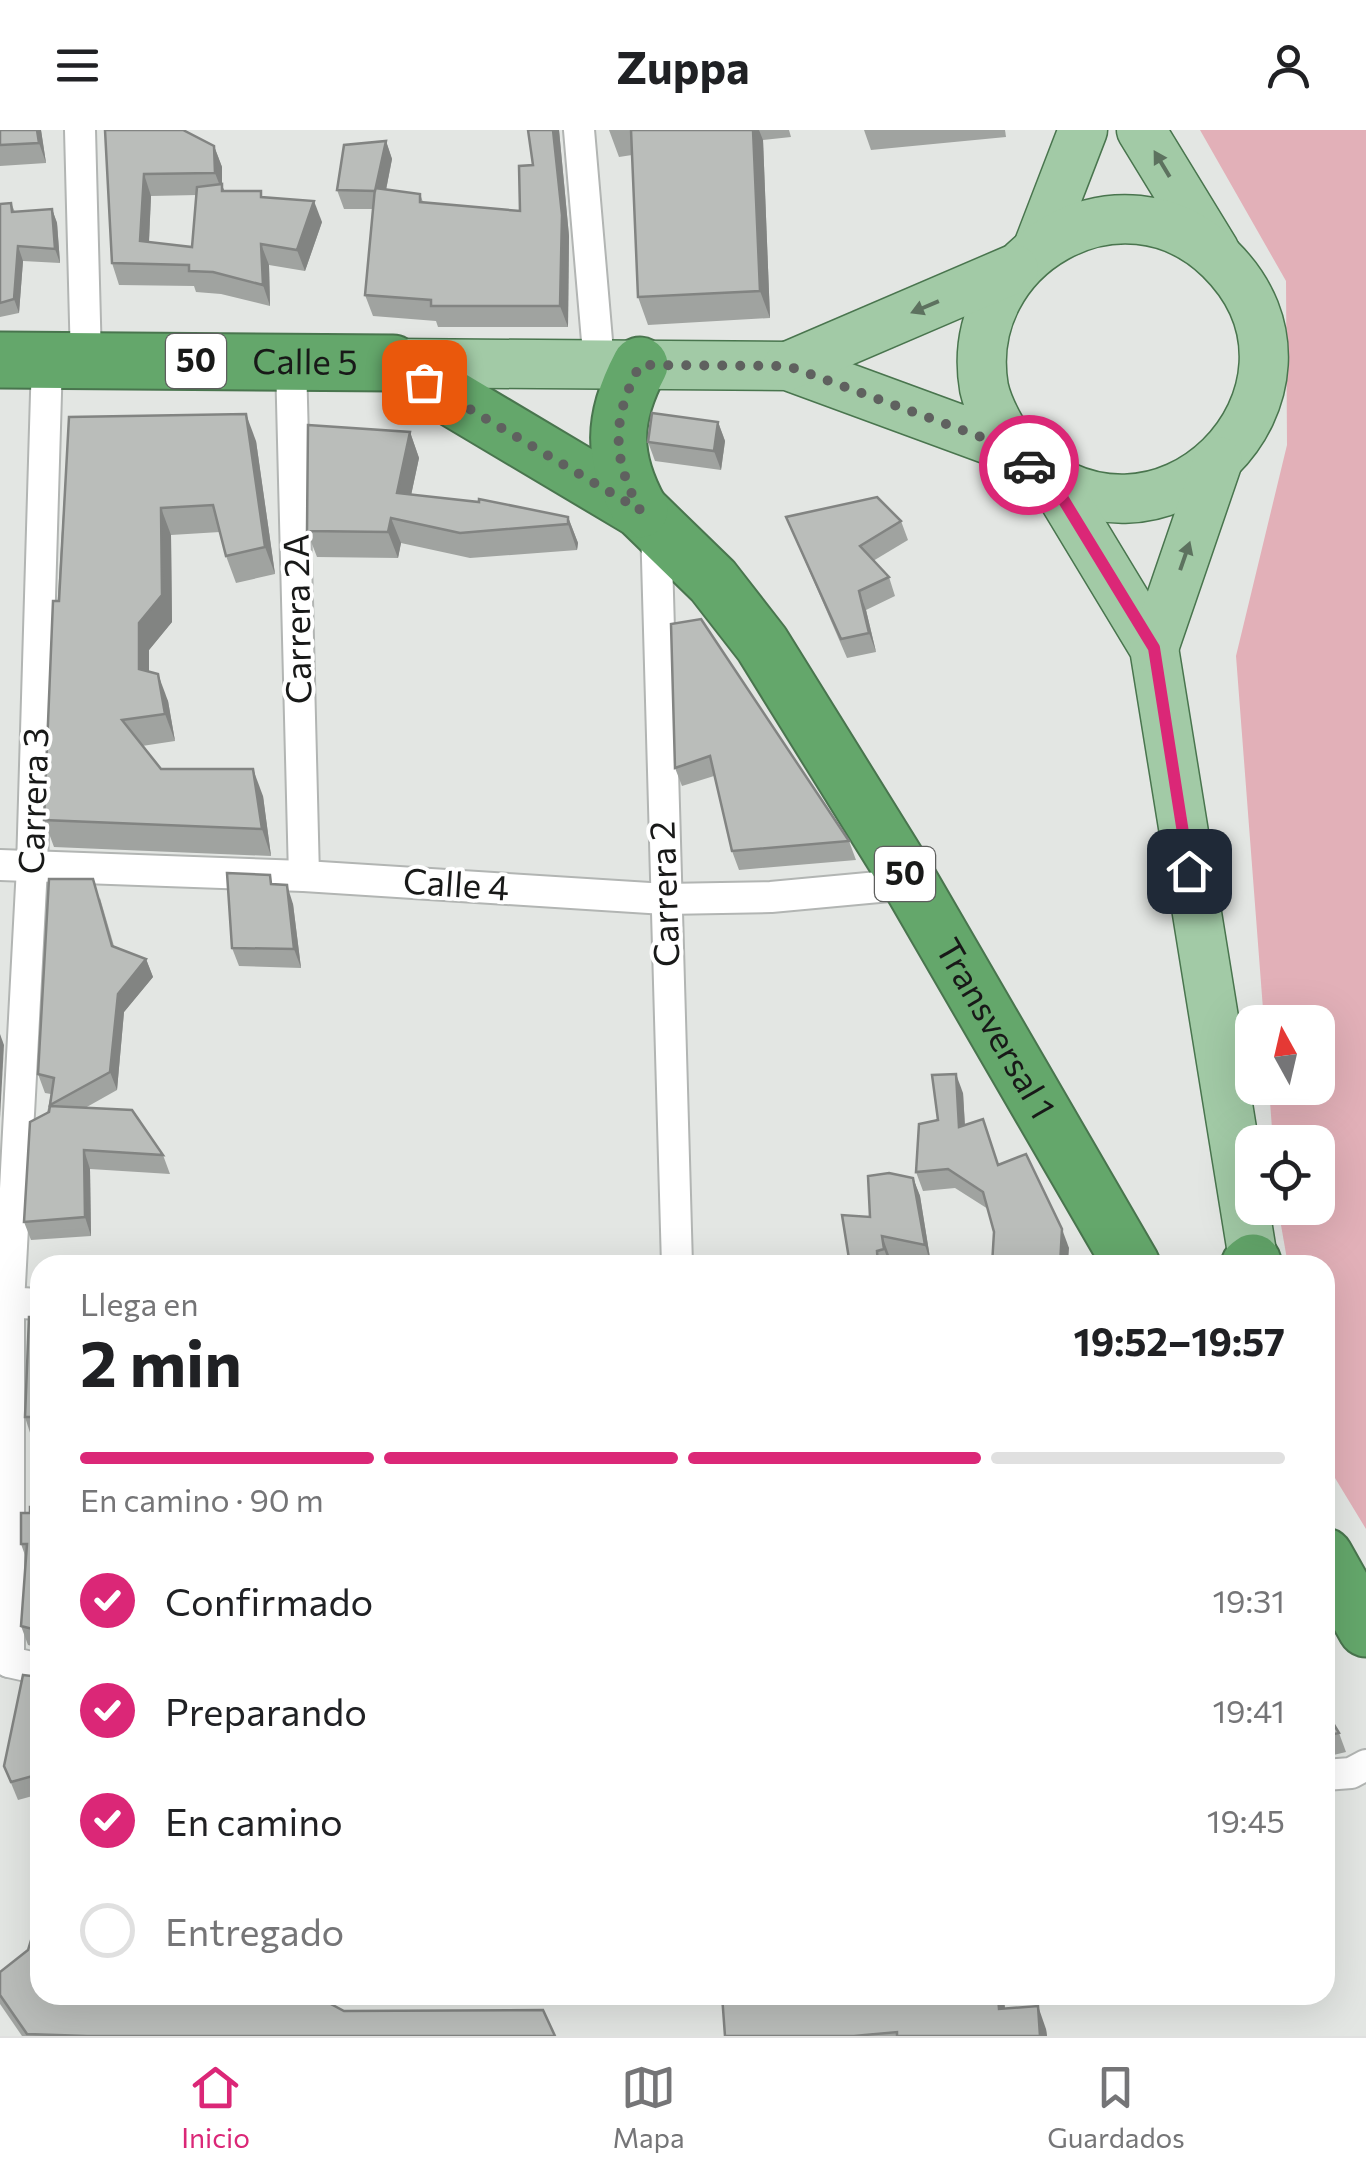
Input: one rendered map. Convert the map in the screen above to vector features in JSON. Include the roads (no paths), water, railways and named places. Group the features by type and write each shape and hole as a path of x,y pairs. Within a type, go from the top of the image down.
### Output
{"highway":[{"name":"Calle 5","path":"44,360 393,363"},
{"name":"Transversal 1","path":"393,363 648,517"},
{"name":"Transversal 1","path":"620,365 626,392 618,422 619,453 626,483 648,517 712,582 762,644 911,884 1126,1255"},
{"path":"1335,1572 1366,1629"}],"main road":[{"path":"1026,258 1083,130"},
{"path":"1141,130 1219,258"},
{"name":"50","path":"1130,220 1178,232 1219,258 1240,283 1254,312 1262,360 1254,408 1239,436 1218,461 1168,492 1139,498 1109,498 1080,493 1052,481 1014,449 996,422 985,391 982,359 991,312 1026,258 1067,231 1098,222 1130,220"},
{"name":"Calle 5","path":"788,366 1026,258"},
{"name":"Calle 5","path":"393,363 788,366 1014,449"},
{"name":"50","path":"1154,648 1218,461"},
{"name":"50","path":"1052,481 1154,648 1251,1255"}],"street":[{"name":"Carrera 3","path":"5,1670 4,1302 32,867 44,360 80,130"},
{"path":"579,130 620,365"},
{"name":"Carrera 2A","path":"292,362 304,876"},
{"name":"Carrera 2","path":"648,517 678,1255"},
{"name":"Calle 4","path":"0,865 304,876 665,898 771,897 911,884"},
{"path":"4,1302 30,1303"},
{"path":"1335,1774 1366,1766"}]}
